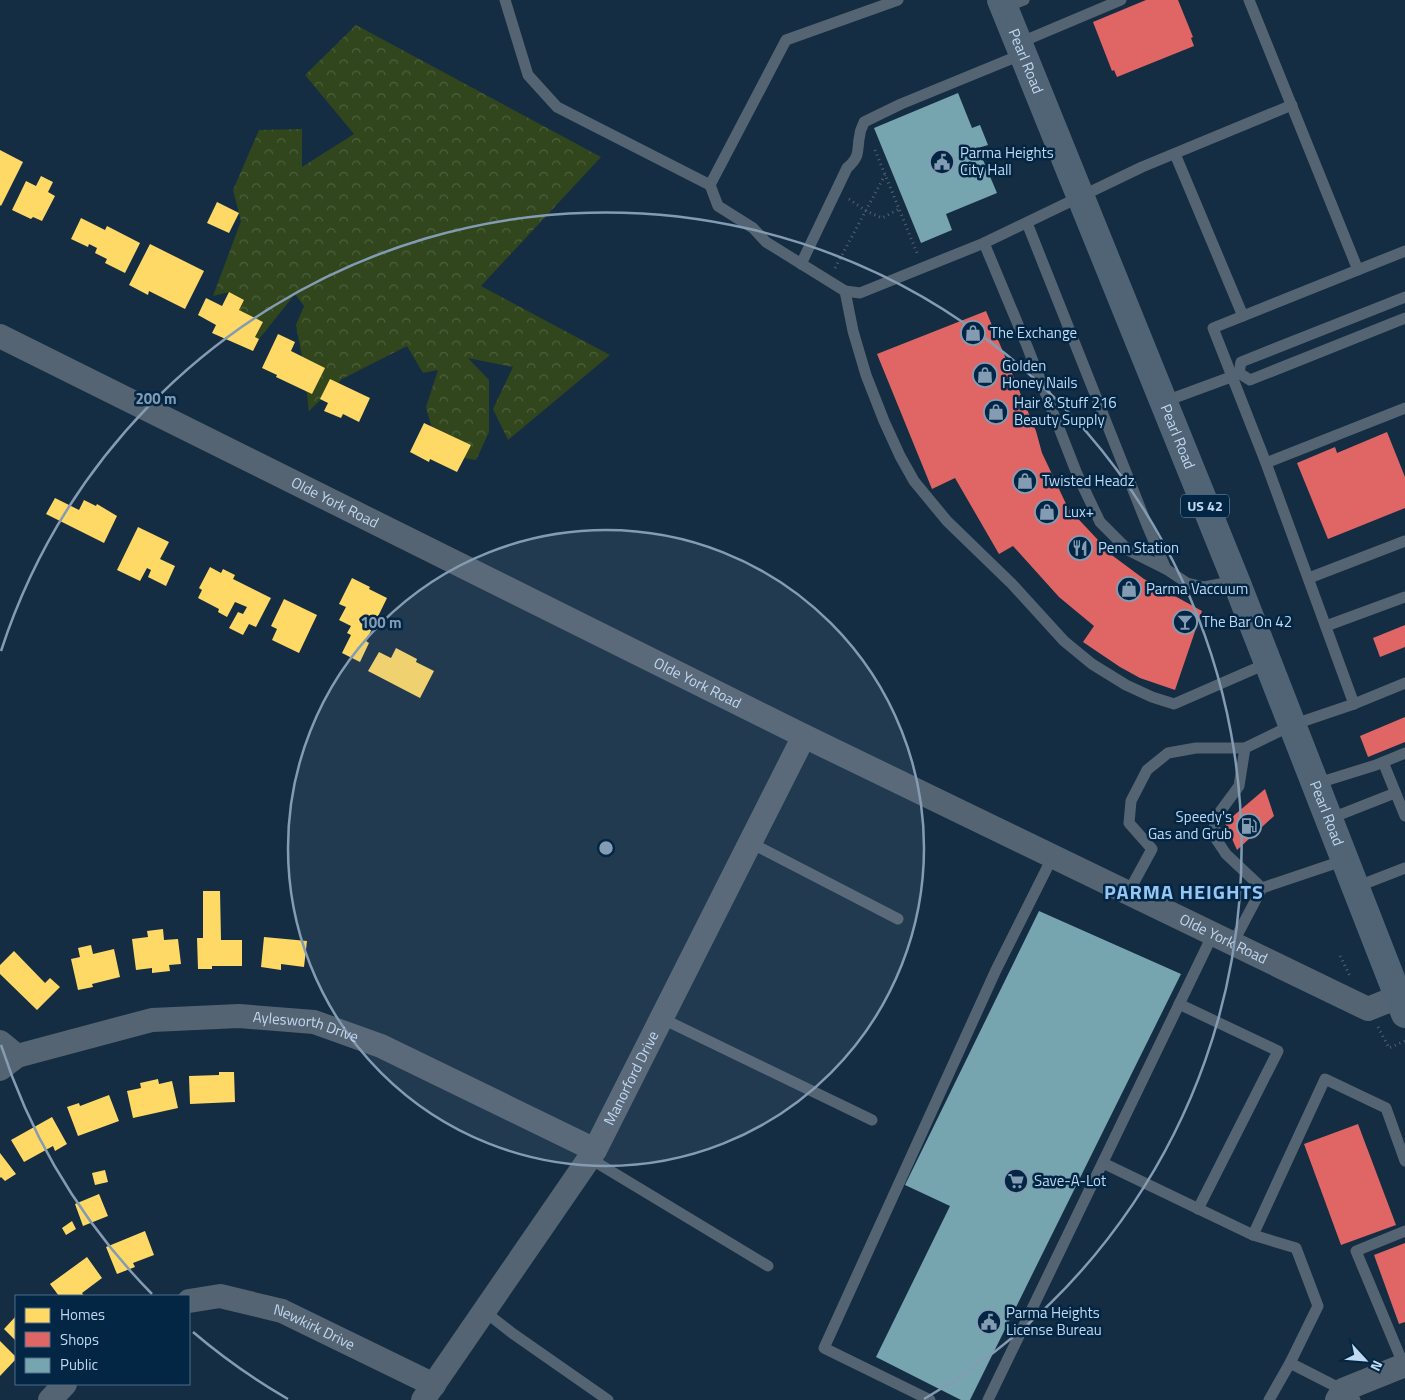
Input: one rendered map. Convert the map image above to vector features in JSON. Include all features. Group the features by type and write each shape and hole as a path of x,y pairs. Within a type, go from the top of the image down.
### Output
{"main road":[{"name":"Pearl Road","path":"1010,3 1021,49 1236,581 1402,1006"}],"street":[{"name":"Olde York Road","path":"0,336 804,736 1368,1009 1402,1006"},
{"name":"Manorford Drive","path":"428,1392 592,1154 804,736"},
{"name":"Aylesworth Drive","path":"6,1056 152,1020 239,1016 314,1022 381,1046 592,1154"},
{"name":"Newkirk Drive","path":"190,1302 220,1296 282,1311 428,1392"},
{"path":"1345,1397 1404,1365"},
{"path":"50,1400 64,1385"}],"lane":[{"path":"505,0 528,75 557,107 710,185 718,206 753,228 766,242 845,291 860,293 984,243 1142,168 1292,105"},
{"path":"710,185 786,40 898,0"},
{"path":"801,264 847,168 857,156 860,146 859,135 864,122 1121,0"},
{"path":"1249,0 1358,270"},
{"path":"1175,154 1243,316"},
{"path":"1027,223 1166,570"},
{"path":"984,243 1077,474 1100,522 1128,550 1187,582 1204,587 1236,581"},
{"path":"1354,704 1236,375 1213,328 1405,251"},
{"path":"845,291 853,331 866,375 884,421 900,456 914,480 947,521 1012,584 1064,641 1092,664 1126,684 1152,697 1174,704 1268,663"},
{"path":"1236,375 1242,362 1405,297"},
{"path":"1163,402 1236,375 1250,380 1405,318"},
{"path":"1266,463 1405,408"},
{"path":"1309,578 1405,541"},
{"path":"1326,626 1405,597"},
{"path":"1128,893 1152,849 1129,823 1130,801 1147,770 1168,753 1196,748 1244,748 1292,725 1354,704 1405,683"},
{"path":"1244,748 1239,786 1214,820 1216,839 1226,854 1262,888"},
{"path":"1315,784 1405,753"},
{"path":"1383,762 1405,815"},
{"path":"1329,820 1395,792"},
{"path":"751,843 898,919"},
{"path":"930,1400 824,1348 996,970 1052,856"},
{"path":"988,1400 1179,1004 1223,939 1262,888 1345,860"},
{"path":"1356,887 1405,868"},
{"path":"1179,1004 1278,1051 1198,1209"},
{"path":"661,1018 872,1120"},
{"path":"1253,1235 1326,1080 1386,1108 1405,1161"},
{"path":"592,1154 768,1266"},
{"path":"1103,1163 1253,1235 1296,1248 1318,1306 1290,1363 1269,1400"},
{"path":"1404,1365 1356,1251 1405,1230"},
{"path":"484,1311 608,1400"},
{"path":"1290,1363 1345,1397"}],"path":[{"path":"864,122 923,267"},
{"path":"829,281 886,174"},
{"path":"836,190 866,211 882,218 899,209"},
{"path":"1389,1048 1405,1042"}],"green space":[{"path":"356,25 601,157 481,286 610,355 508,440 493,409 513,367 468,358 489,380 489,432 476,460 439,454 426,407 438,370 423,373 407,346 342,379 309,411 296,325 304,306 295,294 259,339 255,337 263,322 239,310 244,300 229,292 213,296 241,221 233,190 259,130 302,129 302,167 354,134 305,75"}],"building: Homes":[{"path":"0,150 23,162 1,206 0,205"},
{"path":"41,176 53,182 48,192 55,196 42,221 33,217 31,219 12,210 26,181 36,186"},
{"path":"217,202 239,213 229,233 207,223"},
{"path":"81,218 105,230 107,226 140,243 125,273 105,263 107,259 95,253 97,248 89,244 88,247 71,239"},
{"path":"150,244 204,271 185,309 149,291 148,295 129,285"},
{"path":"229,292 244,300 239,310 263,322 255,337 259,339 253,351 212,333 216,325 198,315 206,298 222,306"},
{"path":"278,334 295,342 291,351 325,368 312,394 276,377 277,375 262,368"},
{"path":"330,379 370,398 359,422 343,414 341,418 324,411 328,403 320,399"},
{"path":"424,423 471,445 457,472 430,459 429,462 410,452"},
{"path":"55,498 79,510 84,500 96,506 97,504 117,516 104,543 46,514"},
{"path":"138,527 169,542 160,559 175,566 166,586 148,577 151,570 147,568 140,581 117,570"},
{"path":"210,567 221,573 223,569 235,575 233,579 271,598 256,627 249,624 243,635 229,628 238,612 243,614 247,607 235,602 227,617 218,612 219,609 198,598 202,590 199,588"},
{"path":"352,578 387,598 366,641 369,643 360,662 342,653 351,635 347,633 351,626 339,620 346,607 339,604"},
{"path":"284,599 317,615 299,653 272,640 277,629 271,626"},
{"path":"396,648 417,659 416,662 434,671 420,698 368,671 379,652 391,658"},
{"path":"203,891 220,891 221,940 242,940 242,966 212,966 212,969 198,969 197,938 203,938"},
{"path":"163,929 164,940 178,939 181,964 169,965 170,971 152,973 152,968 136,970 132,939 148,937 147,931"},
{"path":"264,937 307,941 304,967 281,964 281,970 261,967"},
{"path":"91,945 93,954 114,949 120,977 92,984 93,987 78,990 71,959 80,957 78,948"},
{"path":"14,951 45,983 50,978 60,987 37,1010 0,974 0,965"},
{"path":"219,1072 234,1072 235,1102 190,1104 189,1076 219,1075"},
{"path":"158,1079 159,1084 172,1081 178,1108 133,1118 127,1091 141,1088 140,1083"},
{"path":"109,1095 119,1121 78,1136 67,1107 79,1103 80,1106"},
{"path":"52,1117 67,1144 55,1151 53,1146 24,1162 11,1140"},
{"path":"0,1153 16,1174 5,1181 0,1178"},
{"path":"105,1170 108,1182 95,1185 92,1173"},
{"path":"99,1194 108,1216 83,1226 75,1204"},
{"path":"72,1221 76,1229 66,1235 62,1228"},
{"path":"145,1231 154,1255 133,1263 135,1267 117,1274 106,1247"},
{"path":"87,1257 102,1278 82,1293 83,1295 58,1295 50,1284"},
{"path":"15,1317 15,1340 4,1329"},
{"path":"0,1341 15,1356 15,1360 0,1376"}],"building: Shops":[{"path":"1146,0 1178,0 1193,37 1191,38 1194,46 1117,77 1114,70 1112,71 1093,22"},
{"path":"986,311 1036,431 1042,453 1068,508 1113,556 1144,579 1202,611 1175,690 1140,678 1083,642 1094,626 1059,597 1013,546 999,554 955,478 932,489 877,354"},
{"path":"1387,432 1405,477 1405,508 1328,539 1297,463 1335,447 1337,453"},
{"path":"1405,625 1405,647 1380,657 1373,638"},
{"path":"1405,717 1405,742 1368,757 1360,736"},
{"path":"1265,789 1274,816 1237,850 1225,823"},
{"path":"1358,1124 1396,1225 1341,1245 1304,1144"},
{"path":"1405,1243 1405,1322 1399,1324 1374,1255"}],"building: Public":[{"path":"958,93 972,128 980,125 988,145 978,148 997,193 946,214 952,230 921,243 874,128"},
{"path":"1039,911 1181,974 970,1400 961,1400 876,1357 950,1206 905,1185"}],"place":[{"name":"Parma Heights City Hall","path":"942,162"},
{"name":"The Exchange","path":"973,333"},
{"name":"Golden Honey Nails","path":"985,375"},
{"name":"Hair & Stuff 216 Beauty Supply","path":"996,412"},
{"name":"Twisted Headz","path":"1025,481"},
{"name":"Lux+","path":"1047,512"},
{"name":"Penn Station","path":"1080,548"},
{"name":"Parma Vaccuum","path":"1129,589"},
{"name":"The Bar On 42","path":"1185,622"},
{"name":"Speedy's Gas and Grub","path":"1249,826"},
{"name":"Save-A-Lot","path":"1016,1181"},
{"name":"Parma Heights License Bureau","path":"989,1322"}],"district":[{"name":"PARMA HEIGHTS","path":"1184,892"}]}
